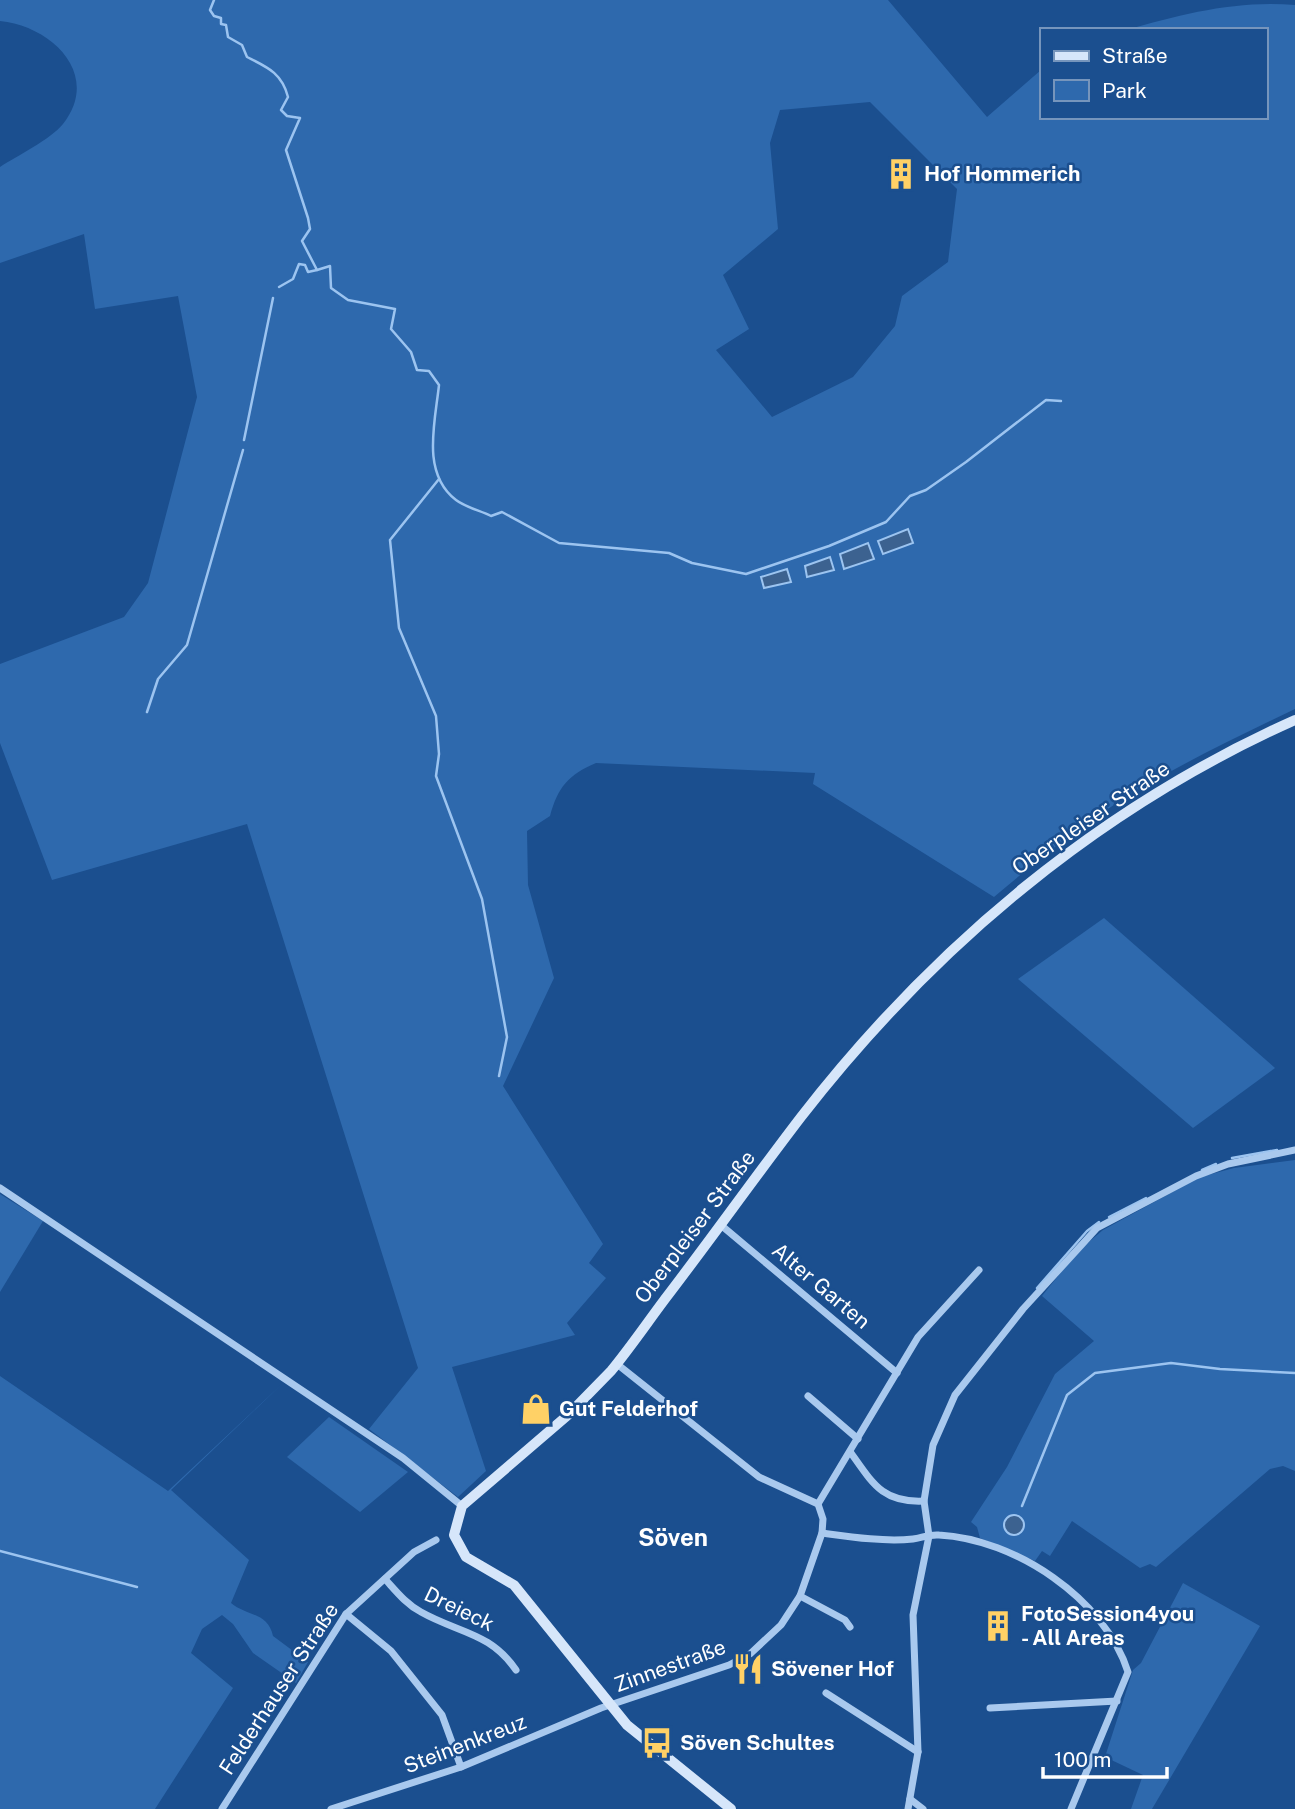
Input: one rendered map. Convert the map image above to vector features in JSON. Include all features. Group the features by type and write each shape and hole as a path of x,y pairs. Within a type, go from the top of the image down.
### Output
{"main road":[{"name":"Oberpleiser Straße","path":"462,1506 568,1415 617,1364 800,1118 867,1036 978,924 1068,851 1164,788 1254,738 1295,720"},
{"path":"462,1506 454,1535 461,1551 514,1585 609,1707 627,1725 731,1809"}],"street":[{"path":"908,1809 918,1752 913,1615 929,1536 924,1501 933,1445 955,1395 1066,1260 1097,1228 1196,1176 1228,1164 1295,1150"},
{"path":"0,1188 403,1458 462,1506"},
{"name":"Alter Garten","path":"722,1226 897,1373"},
{"path":"617,1364 759,1477 818,1504 851,1453 918,1337 979,1270"},
{"path":"808,1396 858,1439"},
{"path":"851,1453 883,1493 896,1500 924,1501"},
{"name":"Zinnestraße","path":"609,1707 691,1675 729,1665 750,1654 781,1625 800,1596 822,1533 823,1519 818,1504"},
{"path":"822,1533 911,1539 940,1535 975,1543 1010,1555 1048,1574 1083,1601 1122,1652 1128,1672 1072,1809"},
{"name":"Felderhauser Straße","path":"222,1809 346,1615 414,1552 436,1540"},
{"name":"Dreieck","path":"384,1579 408,1604 423,1613 484,1638 507,1657 516,1670"},
{"path":"800,1596 845,1620 850,1627"},
{"path":"346,1615 391,1651 442,1715 461,1767"},
{"path":"826,1693 918,1752"},
{"path":"990,1708 1117,1701"},
{"name":"Steinenkreuz","path":"331,1809 461,1767 609,1707"},
{"path":"910,1799 923,1809"}],"green space":[{"path":"0,0 888,0 987,117 1040,71 1040,119 1267,119 1267,28 1134,28 1231,6 1295,5 1295,709 1198,757 1122,800 1065,839 994,897 813,784 815,773 596,763 571,777 557,797 550,816 527,831 528,885 554,978 503,1086 603,1244 589,1263 606,1278 567,1323 575,1335 452,1367 486,1471 458,1497 369,1429 418,1368 247,824 52,880 0,743 0,664 124,617 148,583 197,397 178,296 95,309 84,234 0,263 0,167 58,130 74,105 77,88 74,71 65,56 37,32 0,21","holes":["870,102 957,189 948,262 902,296 895,326 853,377 772,417 716,350 749,329 723,275 778,229 770,143 780,110"]},
{"path":"1104,918 1275,1068 1193,1128 1018,979"},
{"path":"1295,1160 1295,1471 1283,1466 1270,1469 1156,1567 1150,1564 1140,1568 1072,1521 1050,1556 1042,1551 1035,1561 980,1538 977,1527 971,1522 1007,1467 1055,1374 1094,1341 1042,1296 1078,1251 1103,1230 1200,1177 1234,1168"},
{"path":"0,1194 43,1221 0,1292"},
{"path":"0,1376 168,1491 282,1384 171,1490 249,1560 231,1603 261,1618 273,1636 308,1662 296,1683 253,1653 233,1624 222,1615 202,1629 191,1653 233,1688 155,1809 0,1809"},
{"path":"329,1417 408,1472 360,1512 287,1457"},
{"path":"1183,1583 1260,1626 1152,1809 1131,1809 1143,1775 1105,1757 1133,1670 1141,1663"}],"shaded area":[{"path":"908,529 913,543 883,554 878,541"},
{"path":"868,543 874,559 844,569 840,554"},
{"path":"830,557 834,570 807,577 805,566"},
{"path":"787,569 791,582 764,588 761,577"},
{"path":"1010,1515 1018,1515 1024,1525 1018,1535 1010,1535 1004,1529 1004,1521"}],"waterway":[{"path":"214,0 210,10 214,16 221,18 221,24 226,25 228,37 242,45 247,57 267,68 282,82 288,97 281,110 287,116 300,118 286,150 310,229 302,241 317,270 330,266 331,288 348,300 395,309 391,329 411,352 417,370 429,371 439,385 433,431 434,462 445,489 464,505 491,516 502,512 559,543 669,553 692,563 746,574 829,546 886,522 910,496 926,490 966,462 1046,400 1061,401"},
{"path":"279,287 293,279 299,264 305,265 308,272 317,270"},
{"path":"244,440 273,298"},
{"path":"147,712 158,679 187,645 243,450"},
{"path":"439,479 390,540 399,628 436,716 439,754 436,776 482,899 507,1037 499,1076"},
{"path":"1232,1158 1277,1150"},
{"path":"1202,1170 1216,1164"},
{"path":"1109,1217 1146,1198"},
{"path":"1037,1288 1087,1231 1099,1222"},
{"path":"1022,1506 1067,1395 1095,1373 1171,1363 1295,1373"},
{"path":"0,1551 137,1587"}],"place":[{"name":"Hof Hommerich","path":"901,174"},
{"name":"Gut Felderhof","path":"536,1409"},
{"name":"FotoSession4you - All Areas","path":"998,1626"},
{"name":"Sövener Hof","path":"748,1669"},
{"name":"Söven Schultes","path":"657,1743"}],"district":[{"name":"Söven","path":"673,1538"}]}
